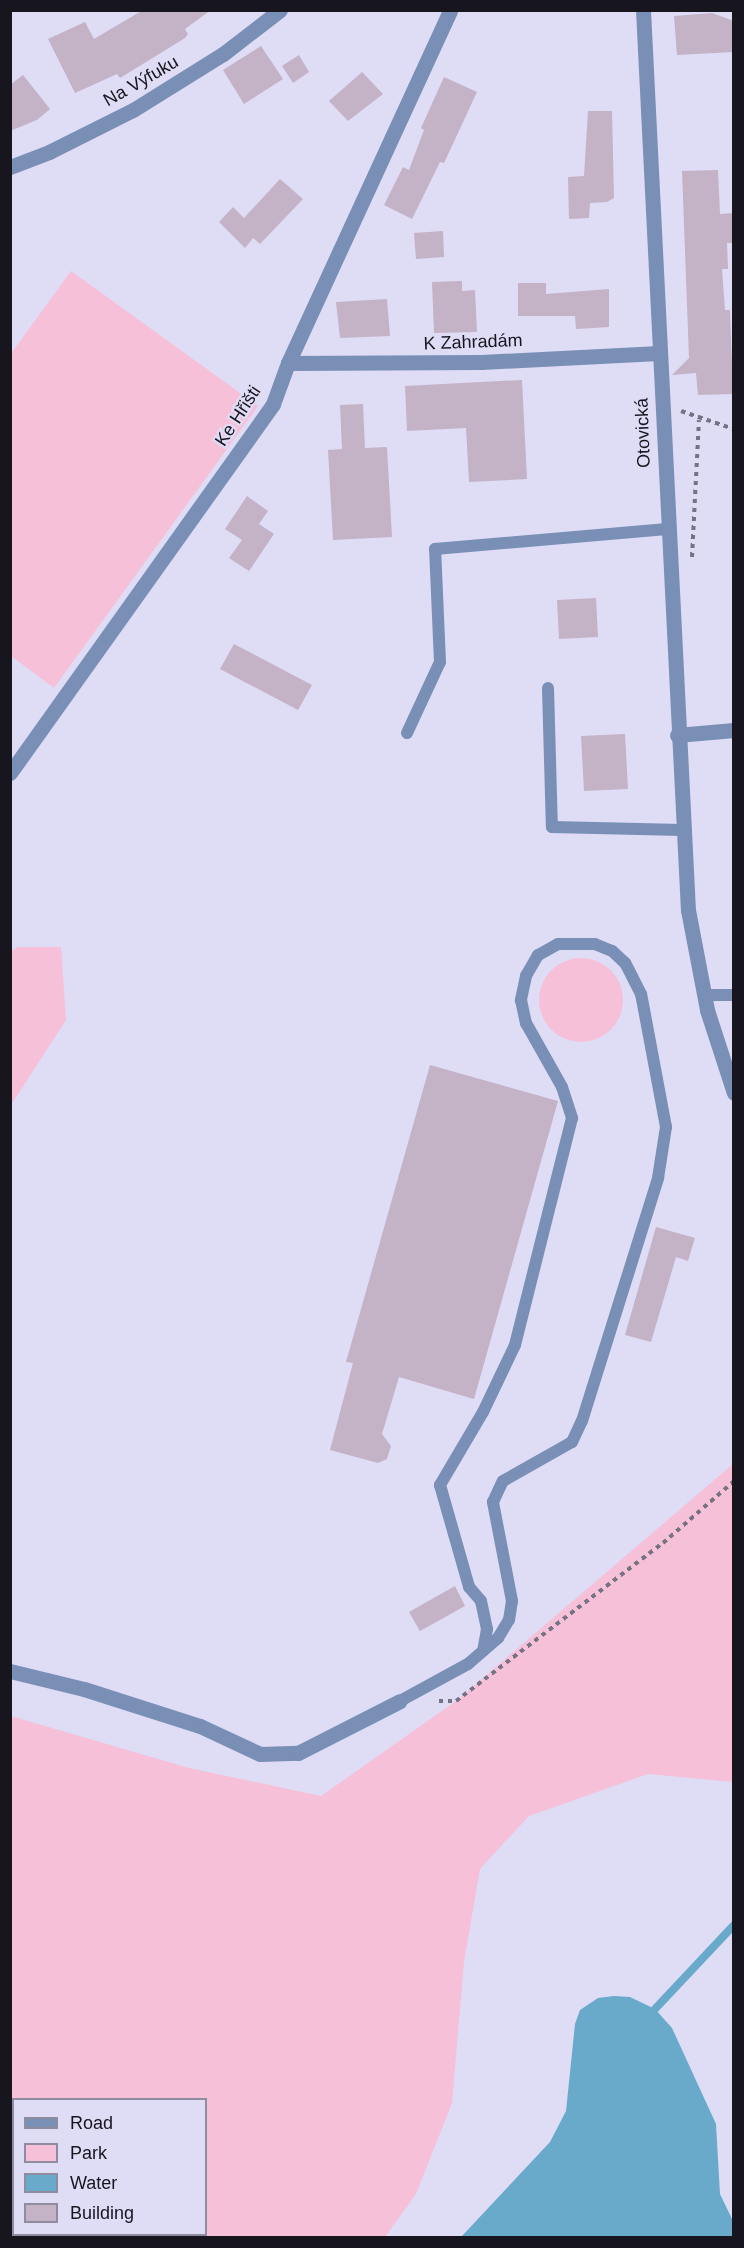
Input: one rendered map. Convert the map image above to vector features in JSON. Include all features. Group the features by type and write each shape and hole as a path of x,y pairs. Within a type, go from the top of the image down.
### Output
{"street":[{"name":"Na Výfuku","path":"10,167 49,152 133,110 223,54 280,10"},
{"name":"Ke Hřišti","path":"10,773 273,404 288,363 450,10"},
{"name":"Otovická","path":"643,10 683,853 688,910 704,995 734,1093"},
{"name":"K Zahradám","path":"288,363 481,362 659,352"},
{"path":"677,735 734,730"},
{"path":"10,1671 84,1689 200,1726 260,1754 298,1753 400,1701"}],"lane":[{"path":"407,733 440,662 435,549 667,529"},
{"path":"548,688 552,827 682,830"},
{"path":"400,1701 468,1664 483,1651 509,1620 512,1601 492,1502 503,1481 572,1442 582,1421 658,1178 666,1127 641,994 625,963 612,951 595,944 558,944 538,955 526,976 521,1000 526,1023 562,1087 572,1118 515,1344 483,1412 440,1485 469,1587 482,1601 487,1629 483,1651"},
{"path":"704,995 734,994"}],"path":[{"path":"693,568 699,420 734,429"},
{"path":"434,1701 456,1701 663,1543 734,1481"}],"green space":[{"path":"71,271 258,406 54,688 11,656 10,355"},
{"path":"17,947 61,947 66,1020 11,1105 10,952"},
{"path":"581,958 604,965 616,977 623,1000 616,1023 604,1035 581,1042 558,1035 546,1023 539,1000 546,977 558,965"},
{"path":"733,1464 733,1782 648,1774 529,1816 480,1869 464,1962 452,2103 416,2194 385,2237 11,2237 11,1716 189,1768 321,1796 456,1701"}],"water":[{"path":"630,1997 655,2009 672,2028 716,2124 720,2194 733,2221 733,2237 461,2237 550,2142 566,2111 575,2024 580,2010 598,1998"}],"building":[{"path":"143,10 211,10 185,29 188,34 185,38 120,78 117,74 75,93 48,39 85,22 94,39"},
{"path":"712,13 734,21 734,52 677,55 674,16"},
{"path":"261,46 283,79 244,104 223,70"},
{"path":"299,55 309,72 293,83 282,66"},
{"path":"362,72 383,94 348,121 329,101"},
{"path":"23,75 50,109 37,120 10,131 10,85"},
{"path":"444,77 477,92 444,163 440,162 412,219 384,205 403,167 409,170 424,130 421,128"},
{"path":"588,111 612,111 614,198 607,202 590,203 589,218 569,219 568,177 584,176"},
{"path":"718,170 720,214 734,213 734,243 727,243 728,269 722,269 725,310 730,310 733,394 698,395 696,373 672,375 689,358 682,171"},
{"path":"280,179 303,199 260,244 253,238 245,248 219,222 233,207 244,218"},
{"path":"443,231 444,257 416,259 414,233"},
{"path":"462,281 462,291 475,290 477,332 434,333 432,282"},
{"path":"518,283 546,283 546,294 609,289 609,327 576,329 575,316 518,316"},
{"path":"387,299 390,336 340,338 336,302"},
{"path":"522,380 527,479 469,482 466,428 407,431 405,386"},
{"path":"363,404 365,448 387,447 392,537 333,540 328,450 342,449 340,405"},
{"path":"247,496 268,511 259,524 274,534 249,571 229,558 242,540 225,529"},
{"path":"596,598 598,637 559,639 557,600"},
{"path":"234,644 312,685 298,710 220,669"},
{"path":"625,734 628,789 584,791 581,736"},
{"path":"430,1065 558,1101 474,1399 399,1377 382,1434 391,1446 387,1459 378,1463 330,1450 353,1363 346,1362"},
{"path":"656,1227 695,1238 688,1261 676,1257 651,1342 625,1335"},
{"path":"455,1586 465,1606 420,1631 409,1612"}],"waterway":[{"path":"655,2009 734,1925"}]}
